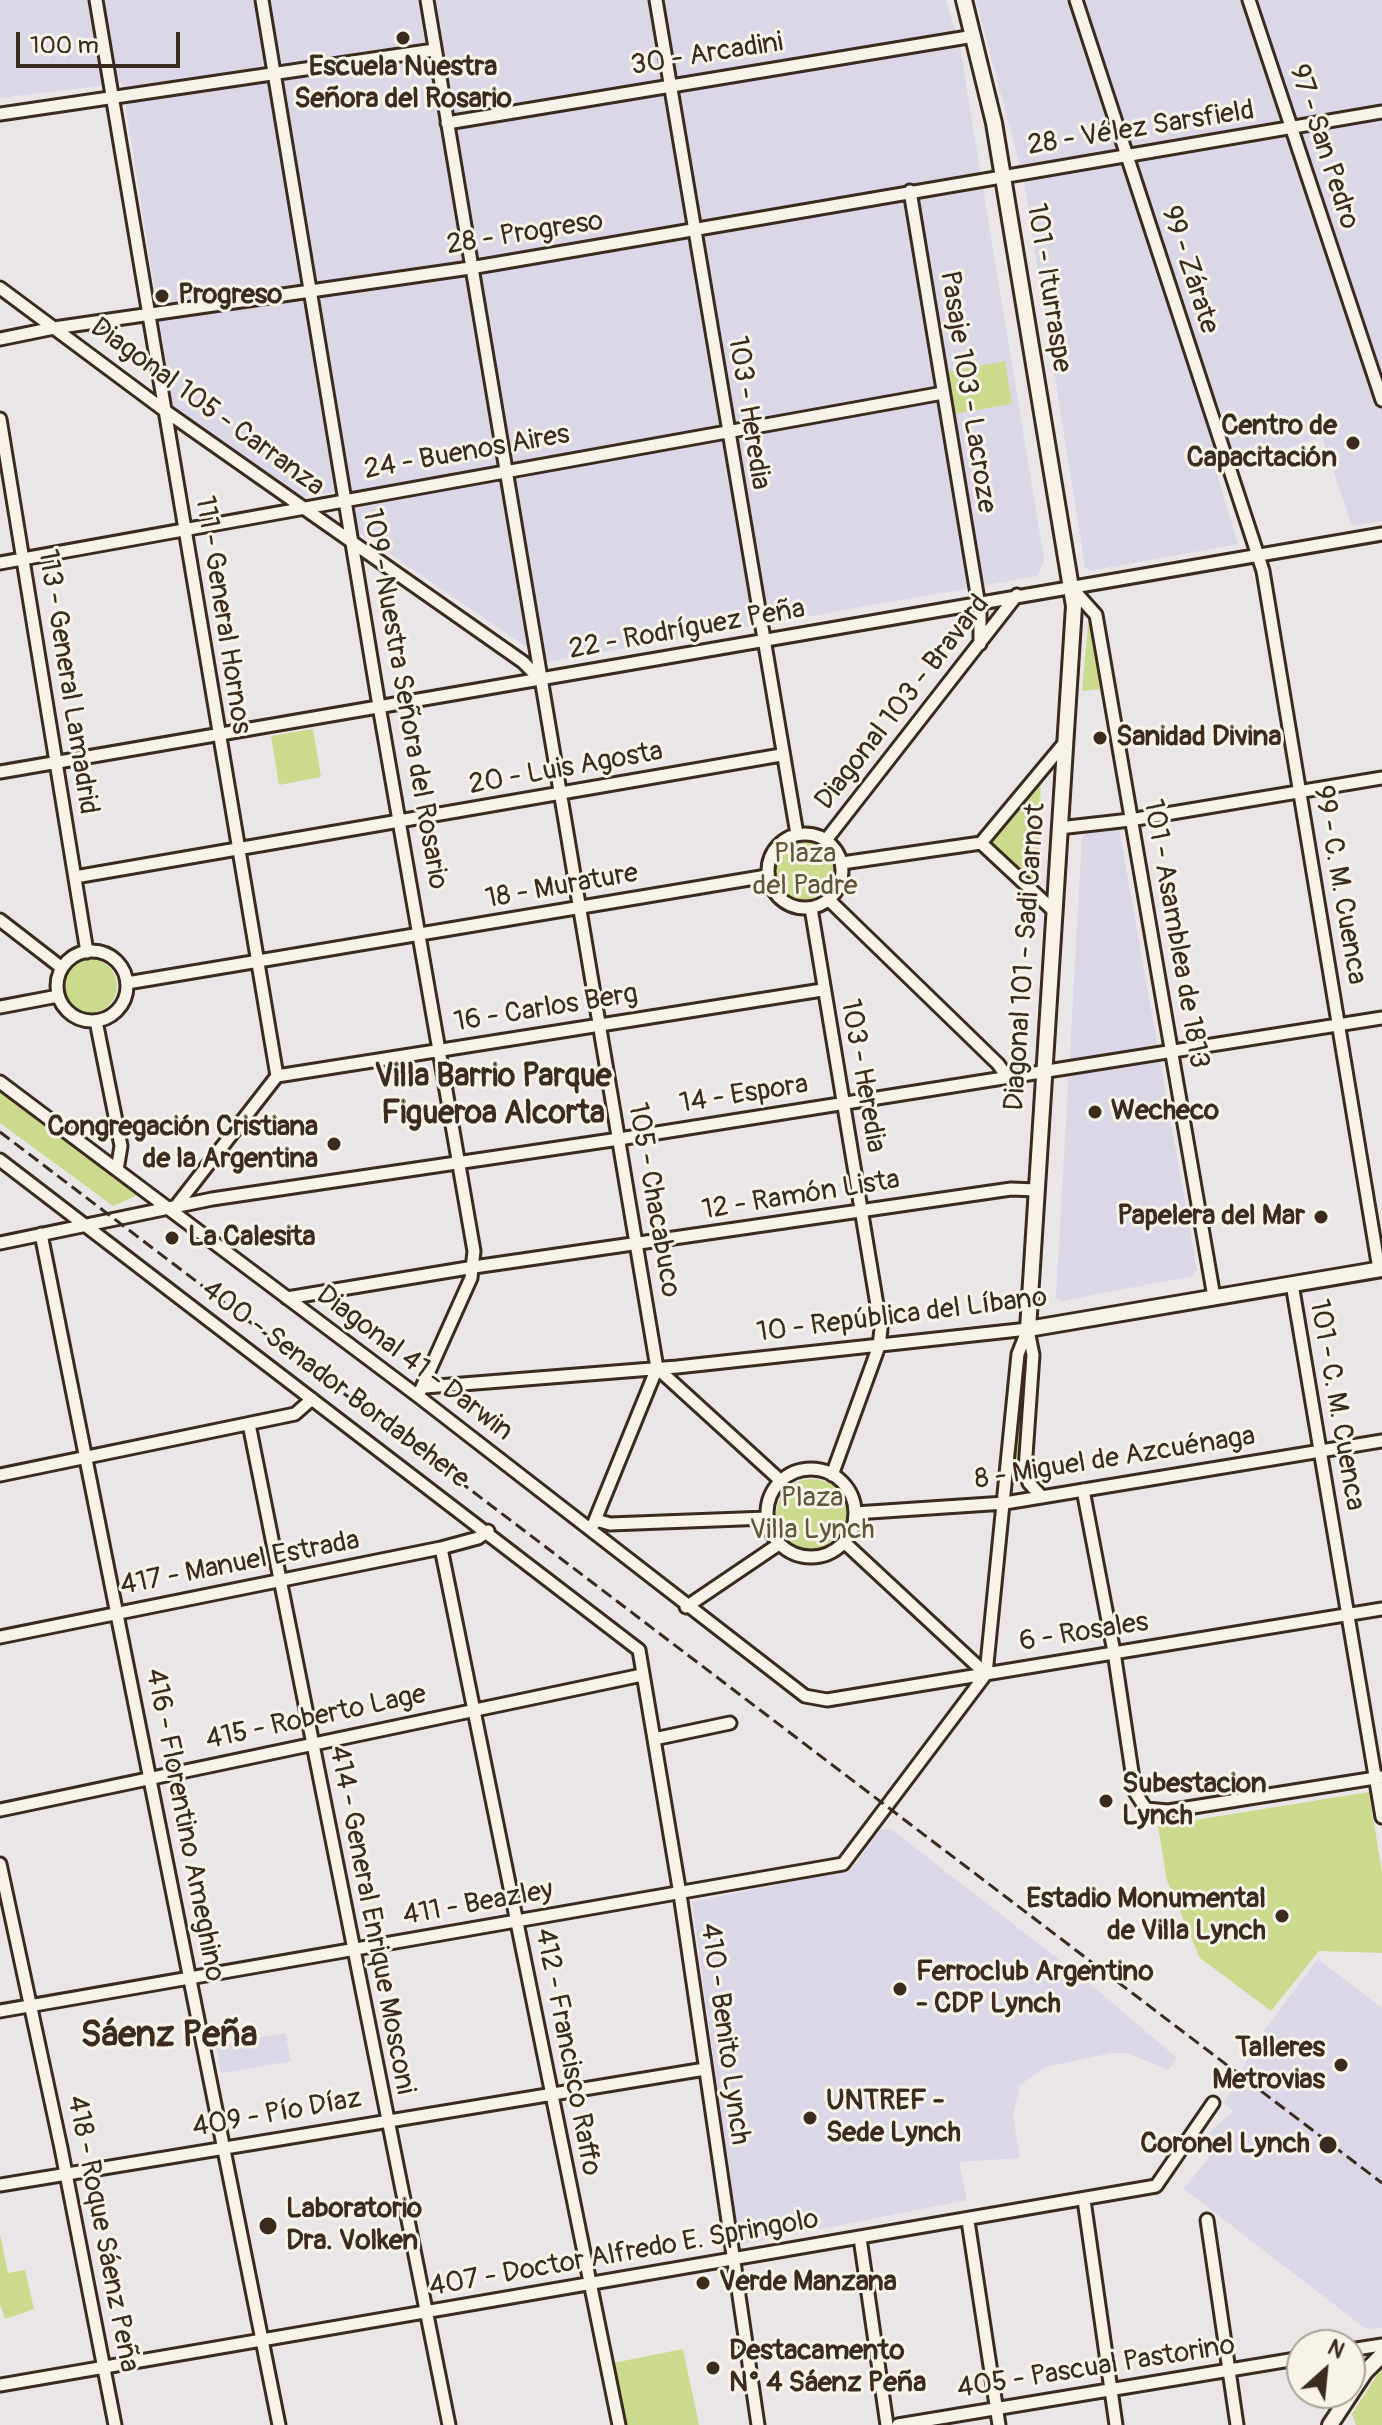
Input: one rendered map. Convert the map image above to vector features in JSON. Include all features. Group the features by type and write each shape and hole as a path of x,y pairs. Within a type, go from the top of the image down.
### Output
{"main road":[{"name":"101 - Iturraspe","path":"964,0 1003,175 1071,587"},
{"name":"Diagonal 101 - Sadi Carnot","path":"1028,1329 1074,618 1071,587"},
{"name":"10 - República del Líbano","path":"1028,1329 1381,1269"},
{"path":"1366,2371 1382,2355"},
{"path":"1330,2425 1341,2409"},
{"path":"1341,2409 1346,2425"}],"street":[{"name":"111 - General Hornos","path":"96,0 217,734 277,1076"},
{"name":"109 - Nuestra Señora del Rosario","path":"262,0 474,1267"},
{"name":"105 - Chacabuco","path":"427,0 578,909 639,1245 657,1368"},
{"name":"103 - Heredia","path":"656,0 781,755 797,834"},
{"name":"99 - Zárate","path":"1076,0 1258,555"},
{"name":"97 - San Pedro","path":"1249,0 1382,400"},
{"name":"30 - Arcadini","path":"447,123 974,36"},
{"path":"0,114 434,50"},
{"name":"28 - Vélez Sarsfield","path":"1003,175 1128,157 1382,112"},
{"name":"28 - Progreso","path":"0,339 54,328 470,268 1003,175"},
{"name":"Pasaje 103 - Lacroze","path":"910,191 978,601 980,644"},
{"name":"Diagonal 105 - Carranza","path":"0,288 164,410 523,662 540,680"},
{"name":"24 - Buenos Aires","path":"0,563 943,393"},
{"name":"113 - General Lamadrid","path":"0,419 87,952"},
{"name":"22 - Rodríguez Peña","path":"0,772 762,642 978,601 1382,534"},
{"name":"99 - C. M. Cuenca","path":"1258,555 1381,1269"},
{"name":"101 - Asamblea de 1813","path":"1071,587 1096,615 1214,1297"},
{"name":"Diagonal 103 - Bravard","path":"826,840 1017,595"},
{"path":"842,863 981,843 1066,741"},
{"name":"20 - Luis Agosta","path":"75,877 781,755"},
{"path":"1059,828 1130,820 1382,778"},
{"path":"797,834 812,834 826,840 842,863 840,883 829,900 811,908 787,904 771,887 767,876 771,854 778,845 797,834"},
{"path":"981,843 1054,911"},
{"name":"18 - Murature","path":"127,983 767,876"},
{"path":"829,900 998,1064 1008,1078"},
{"name":"103 - Heredia","path":"811,908 822,990 881,1329 879,1346"},
{"path":"0,920 62,968"},
{"path":"87,952 108,955 117,962 127,983 123,1003 116,1012 96,1021 76,1017 58,996 57,985 62,968 76,955 87,952"},
{"name":"16 - Carlos Berg","path":"277,1076 822,990"},
{"path":"0,1007 58,996"},
{"name":"14 - Espora","path":"0,1243 171,1207 1382,1018"},
{"path":"96,1021 121,1146 117,1170"},
{"path":"171,1207 277,1076"},
{"name":"Diagonal 41 - Darwin","path":"0,1082 171,1207 287,1298 422,1392 594,1525 686,1607 795,1691"},
{"name":"400 - Senador Bordabehere","path":"0,1160 488,1531 639,1650"},
{"name":"12 - Ramón Lista","path":"287,1298 474,1267 1011,1189 1037,1190"},
{"name":"416 - Florentino Ameghino","path":"41,1234 279,2425"},
{"path":"422,1392 474,1267"},
{"name":"101 - C. M. Cuenca","path":"1292,1284 1348,1616 1379,1777 1382,1817"},
{"name":"10 - República del Líbano","path":"422,1392 1028,1329"},
{"name":"Diagonal 101 - Sadi Carnot","path":"1028,1329 1033,1355 1025,1470 1029,1483 1042,1497"},
{"name":"Diagonal 101 - Sadi Carnot","path":"986,1674 1018,1354 1028,1329"},
{"path":"832,1475 879,1346"},
{"path":"767,1518 594,1525 657,1368 781,1481"},
{"path":"0,1475 295,1414 312,1399"},
{"name":"414 - General Enrique Mosconi","path":"249,1424 449,2425"},
{"name":"8 - Miguel de Azcuénaga","path":"855,1513 1005,1503 1382,1441"},
{"path":"814,1469 832,1475 848,1488 855,1513 844,1542 831,1553 812,1558 792,1553 779,1544 767,1518 771,1493 781,1481 801,1470 814,1469"},
{"path":"1083,1490 1114,1652 1135,1792 1146,1809 1168,1811 1379,1777"},
{"name":"417 - Manuel Estrada","path":"0,1637 441,1548 478,1538 488,1531"},
{"path":"844,1542 986,1674"},
{"path":"686,1607 779,1544"},
{"name":"412 - Francisco Raffo","path":"441,1548 471,1710 619,2425"},
{"name":"6 - Rosales","path":"795,1691 827,1700 1382,1609"},
{"name":"410 - Benito Lynch","path":"639,1650 680,1894 758,2425"},
{"name":"411 - Beazley","path":"0,2011 838,1867 848,1860 986,1674"},
{"name":"415 - Roberto Lage","path":"0,1810 642,1675"},
{"path":"654,1739 730,1723"},
{"name":"418 - Roque Sáenz Peña","path":"0,1864 66,2173 115,2425"},
{"name":"409 - Pío Díaz","path":"0,2185 705,2069"},
{"name":"407 - Doctor Alfredo E. Springolo","path":"0,2385 968,2221 1156,2186 1213,2103"},
{"path":"1084,2200 1116,2425"},
{"path":"1207,2220 1237,2425"},
{"path":"968,2221 999,2425"},
{"path":"860,2238 887,2425"},
{"name":"405 - Pascual Pastorino","path":"898,2425 1286,2361"}],"shaded area":[{"path":"0,0 946,0 960,47 1044,560 1038,576 548,662 358,532 351,490 300,497 173,407 122,83 0,98"},
{"path":"976,0 1382,0 1382,521 1352,526 1322,437 1216,471 1238,544 1089,571 1085,567 1024,182"},
{"path":"1119,828 1197,1270 1192,1276 1062,1301 1056,1297 1082,838 1089,830"},
{"name":"Ferroclub Argentino - CDP Lynch","path":"891,1829 1088,1982 1177,2058 1169,2070 1127,2053 1112,2053 1045,2067 1020,2085 1013,2116 1020,2158 959,2162 967,2200 739,2245 692,1902 851,1870 880,1830"},
{"path":"1318,1959 1382,2008 1382,2328 1366,2329 1184,2189 1209,2157 1198,2143 1233,2111 1224,2103 1261,2035"},
{"path":"285,2033 291,2061 221,2073 216,2045"}],"green space":[{"path":"1005,361 1012,404 954,414 947,372"},
{"path":"1089,614 1100,689 1082,691"},
{"path":"313,729 321,777 279,785 271,736"},
{"path":"1041,775 1038,889 988,841"},
{"name":"Plaza del Padre","path":"805,841 827,850 836,872 827,894 805,903 783,894 774,872 783,850"},
{"path":"90,959 109,967 117,986 109,1005 90,1013 71,1005 63,986 71,967"},
{"path":"0,1090 138,1195 113,1206 0,1123"},
{"path":"1023,1361 1030,1365 1022,1481 1017,1484 1011,1478 1020,1364"},
{"name":"Plaza Villa Lynch","path":"812,1479 832,1485 842,1495 848,1515 842,1535 832,1545 812,1551 792,1545 782,1535 776,1515 782,1495 792,1485"},
{"name":"Estadio Monumental de Villa Lynch","path":"1369,1792 1382,1873 1382,1953 1319,1951 1271,2011 1200,1958 1167,1881 1158,1826"},
{"path":"0,2234 8,2273 25,2270 34,2309 5,2319 0,2304"},
{"path":"683,2349 699,2425 625,2425 613,2363"},
{"path":"1382,2367 1382,2425 1356,2425 1352,2414 1355,2409 1366,2409 1366,2392"}],"railway":[{"path":"0,1132 1382,2183"}],"place":[{"name":"Escuela Nuestra Señora del Rosario","path":"403,38"},
{"name":"Progreso","path":"162,296"},
{"name":"Centro de Capacitación","path":"1353,443"},
{"name":"Sanidad Divina","path":"1100,738"},
{"name":"Wecheco","path":"1095,1112"},
{"name":"Congregación Cristiana de la Argentina","path":"334,1144"},
{"name":"Papelera del Mar","path":"1321,1217"},
{"name":"La Calesita","path":"172,1238"},
{"name":"Subestacion Lynch","path":"1106,1801"},
{"name":"Estadio Monumental de Villa Lynch","path":"1282,1916"},
{"name":"Ferroclub Argentino - CDP Lynch","path":"900,1989"},
{"name":"Talleres Metrovias","path":"1341,2065"},
{"name":"UNTREF - Sede Lynch","path":"810,2118"},
{"name":"Coronel Lynch","path":"1328,2145"},
{"name":"Laboratorio Dra. Volken","path":"268,2226"},
{"name":"Verde Manzana","path":"703,2283"},
{"name":"Destacamento N° 4 Sáenz Peña","path":"713,2368"}],"district":[{"name":"Villa Barrio Parque Figueroa Alcorta","path":"493,1096"},
{"name":"Sáenz Peña","path":"169,2037"}]}
